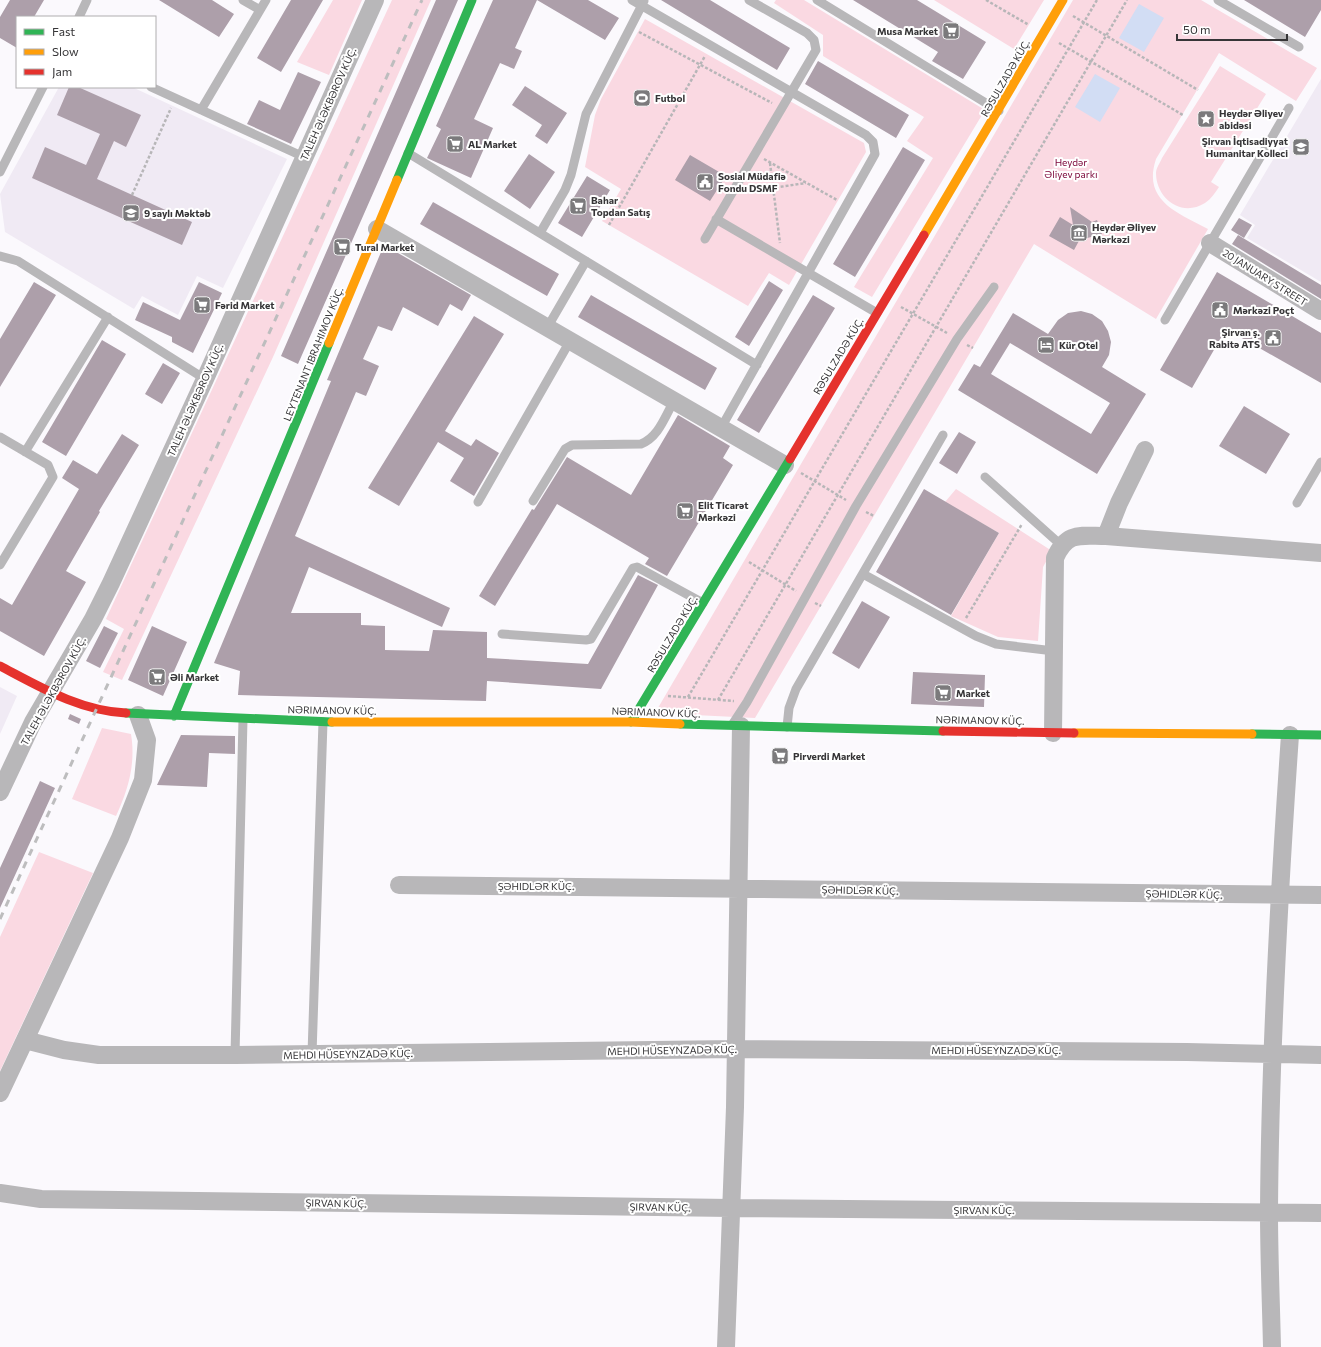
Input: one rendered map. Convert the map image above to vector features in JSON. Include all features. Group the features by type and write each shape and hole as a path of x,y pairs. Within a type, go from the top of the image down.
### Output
{"main road":[{"name":"LEYTENANT IBRAHIMOV KÜÇ.","path":"174,716 472,0"},
{"name":"RƏSULZADƏ KÜÇ.","path":"631,722 703,603 791,468 877,313 999,111 1060,4"},
{"name":"NƏRIMANOV KÜÇ.","path":"0,666 50,692 97,710 174,716 324,722 631,722 787,727 1321,735"}],"street":[{"name":"TALEH ƏLƏKBƏROV KÜÇ.","path":"0,792 33,722 90,625 111,583 205,379 375,0"},
{"path":"377,229 791,468"},
{"name":"20 JANUARY STREET","path":"1210,243 1321,311"},
{"path":"1106,536 1119,503 1145,450"},
{"path":"1053,732 1055,558 1061,546 1071,537 1106,536 1321,553"},
{"path":"0,1093 120,838 143,780 147,740 138,714"},
{"path":"726,1347 736,1049 738,888 736,726"},
{"path":"1272,1347 1269,1212 1272,1054 1279,895 1290,734"},
{"name":"ŞƏHIDLƏR KÜÇ.","path":"399,885 1321,895"},
{"name":"MEHDI HÜSEYNZADƏ KÜÇ.","path":"25,1040 64,1050 99,1055 235,1055 736,1049 1187,1052 1321,1055"},
{"name":"ŞIRVAN KÜÇ.","path":"0,1194 42,1199 731,1208 1321,1213"}],"lane":[{"path":"80,16 88,0"},
{"path":"243,0 260,10"},
{"path":"202,110 266,0"},
{"path":"632,0 643,3 791,92 866,135 873,142 875,154 810,273 721,428"},
{"path":"818,0 999,111"},
{"path":"1218,0 1298,47"},
{"path":"705,238 816,50 814,40 807,33 756,2"},
{"path":"540,233 567,185 586,114 643,3"},
{"path":"0,172 42,88"},
{"path":"153,88 304,157"},
{"path":"1165,320 1289,108"},
{"path":"408,153 757,365"},
{"path":"716,219 877,313"},
{"path":"0,256 18,261 205,379"},
{"path":"547,328 586,261"},
{"path":"736,726 805,596 856,506 956,339 994,287"},
{"path":"25,452 108,317"},
{"path":"478,502 570,341"},
{"path":"533,501 565,449 572,445 641,444 649,441 654,436 674,401"},
{"path":"787,727 790,708 796,689 943,435"},
{"path":"0,437 48,466 53,477 0,565"},
{"path":"1297,503 1321,462"},
{"path":"985,477 1061,546"},
{"path":"502,634 586,640 591,639 633,568 637,567 703,603"},
{"path":"863,574 960,628 996,644 1054,650"},
{"path":"235,1055 243,719"},
{"path":"312,1054 324,722"}],"path":[{"path":"986,0 1183,115"},
{"path":"688,697 1096,0"},
{"path":"718,700 1127,0"},
{"path":"1060,4 1083,22 1198,90"},
{"path":"638,31 782,108"},
{"path":"609,225 706,54"},
{"path":"132,195 175,98"},
{"path":"755,154 846,205"},
{"path":"770,162 782,257"},
{"path":"731,195 807,183"},
{"path":"895,304 973,348"},
{"path":"791,468 874,516"},
{"path":"960,628 1027,515"},
{"path":"745,560 821,606"},
{"path":"665,696 748,702"}],"shaded area":[{"name":"Şirvan İqtisadiyyat Humanitar Kolleci","path":"1321,79 1321,282 1247,238 1255,225 1240,215"},
{"name":"9 saylı Məktəb","path":"58,88 134,88 287,159 223,288 197,276 178,315 142,296 134,309 5,232 0,194"},
{"path":"0,687 17,696 0,734"}],"green space":[{"path":"333,0 362,0 329,75 297,62"},
{"path":"392,0 431,0 273,357 122,680 103,672 124,629 106,619"},
{"path":"776,0 804,0 985,110 872,297 854,287 933,158 907,141 924,117 823,56 823,35 774,3"},
{"path":"934,0 1044,0 1014,49"},
{"name":"Heydər Əliyev parkı","path":"1073,0 1201,0 1317,68 1296,101 1219,53 1156,159 1153,173 1154,185 1158,195 1175,211 1208,229 1156,319 1034,244 755,718 655,713"},
{"path":"645,19 864,143 866,152 789,285 769,273 748,306 602,221 621,189 585,167 595,115 601,99"},
{"path":"1220,66 1266,94 1211,182 1219,187 1214,194 1205,203 1196,207 1179,207 1165,197 1160,190 1157,182 1157,169 1162,158"},
{"path":"956,489 1052,551 1043,567 1038,641 998,637 951,616 999,533 945,502"},
{"path":"102,728 131,734 132,766 127,787 116,816 72,799"},
{"path":"39,852 93,873 0,1071 0,937"}],"water":[{"path":"1139,4 1164,18 1144,52 1119,38"},
{"path":"1095,74 1120,88 1100,122 1075,107"}],"building":[{"path":"10,0 44,0 35,16 16,16 16,47 0,38 0,17"},
{"path":"159,0 212,0 234,14 219,37"},
{"path":"291,0 323,0 281,72 257,58"},
{"path":"436,0 458,0 298,364 281,356"},
{"path":"493,0 537,0 515,48 522,51 514,69 500,63 474,119 493,128 471,178 427,158 441,129 436,126"},
{"path":"537,0 588,0 619,18 605,40"},
{"path":"661,0 710,0 790,48 777,70"},
{"path":"853,0 917,0 986,42 963,79 932,61 938,52"},
{"path":"1244,0 1321,0 1321,10 1305,37"},
{"path":"818,61 909,115 896,138 805,84"},
{"path":"298,72 321,82 291,144 247,124 259,100 280,110"},
{"path":"525,86 567,113 547,144 535,136 542,125 512,105"},
{"path":"69,88 80,88 141,115 126,147 114,141 97,179 192,222 182,245 32,178 45,147 86,165 100,134 57,115"},
{"path":"903,147 925,160 855,277 833,264"},
{"path":"529,154 555,172 530,209 504,191"},
{"path":"690,155 726,176 710,201 675,180"},
{"path":"587,176 610,190 582,237 558,223"},
{"path":"433,202 559,274 547,296 420,224"},
{"path":"1070,207 1092,222 1097,220 1102,234 1080,239 1074,250 1049,236 1060,217 1073,225"},
{"path":"1239,218 1252,225 1244,238 1231,230"},
{"path":"1238,235 1321,285 1321,299 1232,244"},
{"path":"384,245 471,295 462,311 450,304 438,326 403,307 392,331 378,326 363,359 379,366 366,396 356,392 295,536 450,608 442,627 309,567 291,613 361,613 361,625 385,626 385,650 429,651 433,630 487,632 487,658 588,664 638,575 658,585 601,689 487,681 486,701 238,695 240,671 214,663 331,381 327,380"},
{"path":"1217,272 1321,333 1321,383 1226,329 1192,388 1160,370"},
{"path":"769,281 783,290 749,346 735,337"},
{"path":"34,282 56,295 0,387 0,339"},
{"path":"199,282 222,293 193,353 172,342 172,337 135,320 143,302 180,320"},
{"path":"591,295 717,368 705,390 578,317"},
{"path":"813,295 835,308 759,433 737,420"},
{"path":"1081,311 1092,314 1102,321 1108,331 1111,342 1109,355 1102,367 1146,394 1097,474 958,390 974,364 980,367 1013,313 1048,334 1058,320 1068,313","holes":["1010,343 1110,403 1091,434 991,374"]},
{"path":"474,316 504,334 445,431 471,446 476,439 499,453 474,496 450,481 464,458 438,442 399,506 368,488"},
{"path":"102,340 126,354 66,456 42,442"},
{"path":"163,363 180,373 162,404 145,394"},
{"path":"1244,406 1290,434 1266,474 1219,446"},
{"path":"678,415 730,446 723,458 733,465 667,576 645,564 649,558 557,504 495,606 479,596 532,509 534,510 567,457 631,495"},
{"path":"959,432 976,442 957,474 939,463"},
{"path":"122,434 139,445 99,511 100,512 66,571 86,582 44,656 0,631 0,598 12,605 79,489 62,478 73,460 97,474"},
{"path":"924,489 999,533 951,615 876,572"},
{"path":"862,601 890,617 859,669 832,653"},
{"path":"104,626 118,633 100,668 86,661"},
{"path":"152,626 187,642 163,696 128,680"},
{"path":"913,672 985,675 984,707 911,704"},
{"path":"70,714 81,719 79,724 68,719"},
{"path":"181,735 235,736 235,754 209,753 207,787 157,785"},
{"path":"40,781 55,788 0,908 0,868"}],"railway":[{"path":"0,919 422,0"}],"traffic: fast":[{"path":"397,180 472,0"},
{"path":"174,716 329,343"},
{"path":"631,722 790,459"},
{"path":"126,713 332,722"},
{"path":"680,724 943,731"},
{"path":"1252,734 1321,735"}],"traffic: slow":[{"path":"924,235 1063,0"},
{"path":"329,343 397,180"},
{"path":"332,722 631,722 680,724"},
{"path":"1074,733 1252,734"}],"traffic: jam":[{"path":"790,459 924,235"},
{"path":"0,666 45,690 76,703 93,708 126,713"},
{"path":"943,731 1074,733"}],"place":[{"name":"Musa Market","path":"951,31"},
{"name":"Futbol","path":"642,98"},
{"name":"Heydər Əliyev abidəsi","path":"1206,119"},
{"name":"AL Market","path":"455,144"},
{"name":"Şirvan İqtisadiyyat Humanitar Kolleci","path":"1301,147"},
{"name":"Sosial Müdafiə Fondu DSMF","path":"705,182"},
{"name":"Bahar Topdan Satış","path":"578,206"},
{"name":"9 saylı Məktəb","path":"131,213"},
{"name":"Heydər Əliyev Mərkəzi","path":"1079,233"},
{"name":"Tural Market","path":"342,247"},
{"name":"Fərid Market","path":"202,305"},
{"name":"Mərkəzi Poçt","path":"1220,310"},
{"name":"Şirvan ş. Rabitə ATS","path":"1273,338"},
{"name":"Kür Otel","path":"1046,345"},
{"name":"Elit Ticarət Mərkəzi","path":"685,511"},
{"name":"Əli Market","path":"157,677"},
{"name":"Market","path":"943,693"},
{"name":"Pirverdi Market","path":"780,756"}]}
